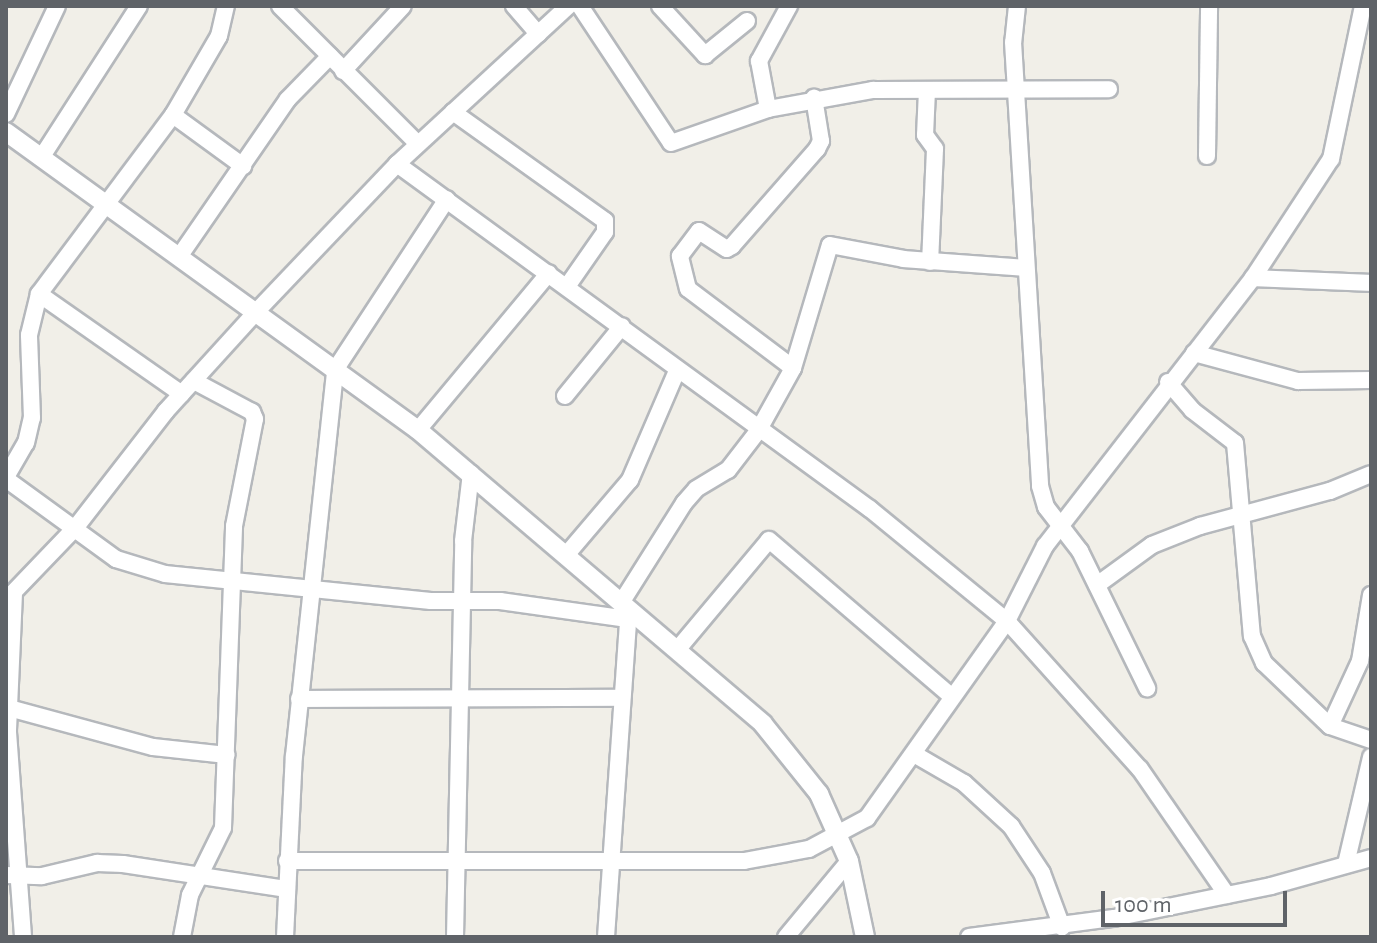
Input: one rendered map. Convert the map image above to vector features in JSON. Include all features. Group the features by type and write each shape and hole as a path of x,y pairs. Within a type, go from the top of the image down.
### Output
{"street":[{"path":"6,114 57,6"},
{"path":"41,158 139,6"},
{"path":"226,6 219,36 173,115 39,294 29,335 32,418 26,443 6,478 76,527 94,544 136,566 230,579 463,602 500,601 626,611"},
{"path":"280,6 418,144"},
{"path":"343,71 403,6"},
{"path":"514,6 538,34"},
{"path":"23,937 13,876 9,806 10,597 76,527 188,387 257,311 397,164 568,6"},
{"path":"580,6 664,140 678,143 768,109 814,98 873,90 1109,89"},
{"path":"660,6 705,55 747,21"},
{"path":"768,109 759,61 789,6"},
{"path":"1017,6 1013,42 1019,89 1026,268 1040,486 1046,507 1063,527 1097,585 1147,688"},
{"path":"1207,156 1209,6"},
{"path":"287,861 611,864 771,858 839,837 867,818 1007,621 1038,556 1063,527 1168,382 1253,278 1331,159 1363,6"},
{"path":"181,254 288,99 330,56"},
{"path":"927,90 925,135 935,149 930,262"},
{"path":"793,368 688,289 680,256 699,231 727,249 732,246 817,149 821,141 814,98"},
{"path":"453,112 605,221 605,232 568,285"},
{"path":"173,115 243,166"},
{"path":"6,132 181,254 418,430 567,554 626,611 763,724 795,759 819,794 849,861 865,937"},
{"path":"397,164 568,285 677,371 870,509 1007,621 1140,769 1227,895"},
{"path":"285,937 287,861 299,699 335,370 447,199"},
{"path":"606,937 626,611 684,503 696,489 728,470 758,431 793,368 830,245 930,262 1026,268"},
{"path":"418,430 549,273"},
{"path":"1253,278 1371,283"},
{"path":"39,294 188,387 255,415 234,526 223,828 190,895 182,937"},
{"path":"565,396 622,326"},
{"path":"1194,353 1298,381 1371,380"},
{"path":"567,554 630,480 677,371"},
{"path":"1168,382 1192,410 1235,443 1239,514 1258,650 1264,663 1330,726 1371,740"},
{"path":"455,937 455,862 463,700 465,508 471,473"},
{"path":"1097,585 1152,545 1239,514 1330,491 1371,474"},
{"path":"677,650 769,540 952,697"},
{"path":"1330,726 1360,661 1371,595"},
{"path":"299,699 622,698"},
{"path":"9,708 153,747 227,755"},
{"path":"914,754 964,783 1011,826 1042,873 1062,927"},
{"path":"1346,864 1371,757"},
{"path":"969,937 1062,927 1227,895 1371,858"},
{"path":"786,937 849,861"},
{"path":"13,876 97,863 201,873 287,889"}]}
